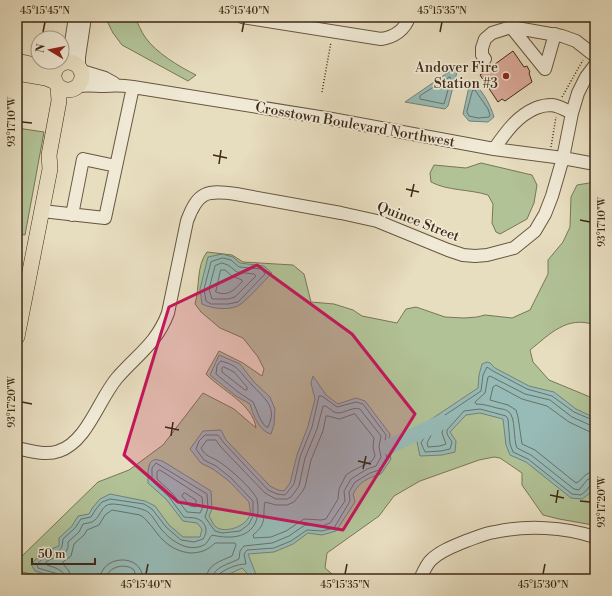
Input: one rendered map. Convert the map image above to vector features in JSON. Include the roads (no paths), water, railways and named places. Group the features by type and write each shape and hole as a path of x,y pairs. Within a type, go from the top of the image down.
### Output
{"main road":[{"path":"17,61 30,64"},
{"path":"70,62 79,78"},
{"path":"17,336 50,169 49,155 60,101 54,73 57,70"},
{"path":"17,73 46,78 66,90 79,78"},
{"path":"50,169 58,154 69,104 79,78"}],"street":[{"path":"70,49 75,17"},
{"path":"79,78 78,57 86,17"},
{"path":"242,17 381,39 388,38 403,29 409,17"},
{"path":"511,27 545,69 555,34"},
{"path":"485,59 482,55 482,48 485,39 492,33 511,27 555,34 576,41 595,56"},
{"name":"Quince Street","path":"17,448 32,452 47,453 59,451 69,446 86,427 117,378 153,341 163,326 168,313 191,208 198,199 207,193 222,192 236,194 377,221 463,255 487,255 514,248 535,230 545,214 563,158 572,113 578,94 586,77 595,64"},
{"name":"Crosstown Boulevard Northwest","path":"79,78 86,85 104,86 115,84 133,86 332,119 494,149 563,158 595,164"},
{"path":"42,211 105,218 133,86"},
{"path":"494,149 518,118 528,112 544,105 552,105 572,113"},
{"path":"72,214 83,159 116,166"},
{"path":"420,579 430,561 435,557 454,546 493,532 512,529 552,528 581,532 595,537"}],"water":[{"path":"453,69 457,72 448,106 445,109 405,102"},
{"path":"470,82 482,92 491,107 494,117 488,122 469,121 463,114"},
{"path":"222,254 233,257 240,263 264,266 272,273 241,304 233,308 216,308 202,304 200,289 208,257"},
{"path":"219,355 240,364 254,382 270,397 275,409 274,425 271,434 263,430 260,426 255,418 250,404 236,396 210,375"},
{"path":"487,362 495,368 529,386 554,392 576,409 595,419 595,484 590,493 582,499 571,498 526,462 510,455 506,445 503,419 480,413 466,415 450,432 456,441 455,452 442,455 420,456 417,442 430,420 478,388 482,364"},
{"path":"313,376 326,395 338,404 356,398 365,401 390,434 388,447 391,459 381,474 372,477 358,486 353,494 355,502 336,531 322,535 308,533 293,544 274,552 248,554 257,577 253,579 242,568 219,579 129,579 126,575 111,579 62,579 35,571 31,564 44,552 59,546 59,538 72,526 78,516 89,514 100,499 110,494 145,501 155,506 169,525 183,537 200,537 202,529 197,523 183,521 166,499 148,483 149,465 154,460 164,462 211,491 212,509 209,516 216,527 225,530 236,528 241,525 250,514 249,502 229,481 213,469 201,463 190,449 203,431 221,430 226,440 270,486 284,491 290,483 297,455 308,426 315,399 311,383"}],"waterway":[{"path":"388,447 442,422"}],"place":[{"name":"Andover Fire Station #3","path":"506,76"}]}
